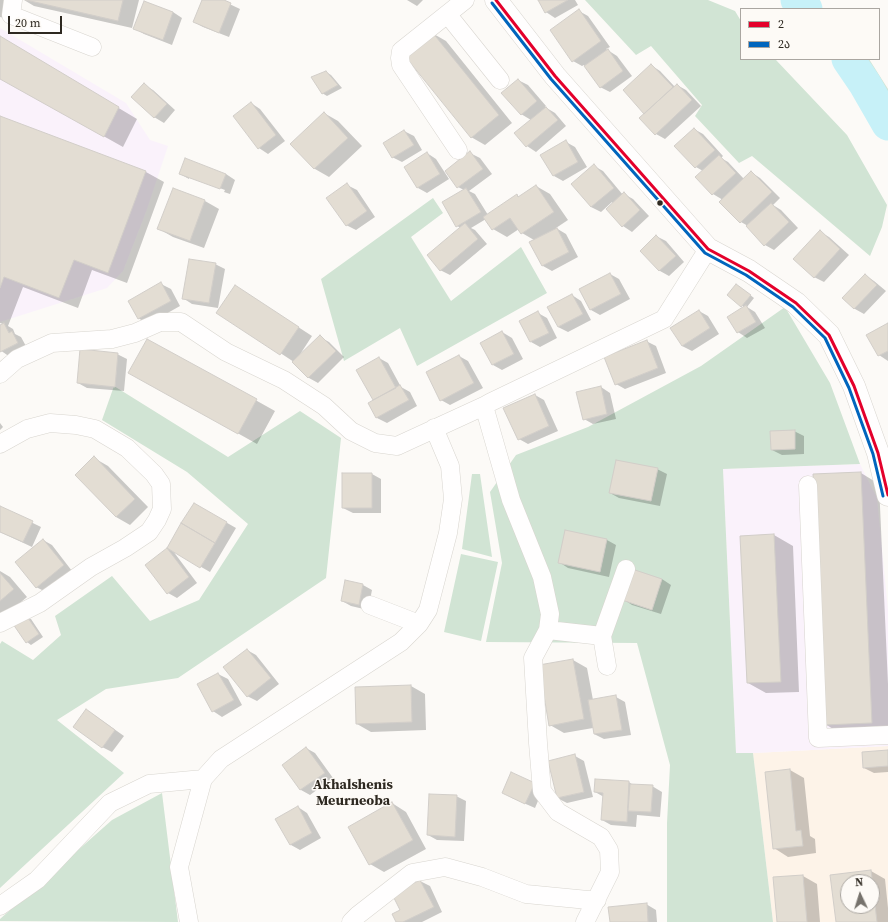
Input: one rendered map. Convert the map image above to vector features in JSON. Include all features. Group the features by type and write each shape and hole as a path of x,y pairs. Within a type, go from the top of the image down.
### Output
{"main road":[{"path":"496,0 555,76 708,249 749,271 796,303 829,335 854,386 878,453 888,495"}],"street":[{"path":"13,0 11,15 92,47"},
{"path":"458,150 401,65 400,58 401,51 465,0"},
{"path":"448,15 500,80"},
{"path":"0,374 17,359 52,343 112,339 135,333 160,322 180,322 226,352 284,380 324,406 351,431 375,443 397,446 484,406 664,319 708,249"},
{"path":"484,406 511,500 542,577 550,614 548,630 533,658 542,791 558,812 601,838 609,850 610,872 585,922"},
{"path":"0,444 27,429 50,423 76,425 95,429 128,448 154,474 161,484 162,509 157,520 148,532 125,548 91,567 40,603 0,623"},
{"path":"189,922 179,867 202,779 221,759 401,642 418,624 428,610 448,532 453,499 450,466 434,428"},
{"path":"808,485 818,738 888,735"},
{"path":"607,666 602,636 626,569"},
{"path":"370,605 418,624"},
{"path":"548,630 602,636"},
{"path":"0,906 37,880 110,803 149,784 202,779"},
{"path":"350,922 412,873 444,867 482,878 526,894 597,900"}],"shaded area":[{"path":"0,28 126,103 150,140 168,146 146,212 123,271 107,288 0,322"},
{"path":"860,464 877,498 888,610 888,746 736,754 723,469"},
{"path":"888,746 888,922 773,922 753,753"}],"green space":[{"path":"585,0 708,0 735,11 740,19 740,60 776,60 847,135 887,205 882,227 870,256 752,156 739,163 695,116 702,105 651,46 636,55"},
{"path":"854,60 870,60 888,89 888,115"},
{"path":"433,198 443,213 411,237 451,301 521,247 547,293 417,366 400,328 344,361 321,279"},
{"path":"785,307 830,383 860,464 723,469 736,753 753,753 773,922 667,922 667,823 670,765 637,643 486,642 502,563 490,492 516,455 588,427 701,366"},
{"path":"114,386 228,457 300,411 341,438 326,578 178,678 106,689 57,720 124,773 0,888 0,644 2,641 33,660 61,635 55,616 112,576 150,621 199,600 248,524 187,472 102,420"},
{"path":"472,474 480,474 492,557 462,549"},
{"path":"461,554 498,562 481,641 444,632"},
{"path":"162,793 178,922 0,921 0,919 112,820"}],"building":[{"path":"26,0 123,0 118,21"},
{"path":"202,0 224,0 231,3 219,33 193,22"},
{"path":"538,0 568,0 545,13"},
{"path":"144,1 173,12 163,40 133,29"},
{"path":"579,9 601,41 572,62 550,30"},
{"path":"432,32 499,115 471,138 404,55"},
{"path":"0,36 119,107 104,137 0,79"},
{"path":"608,49 623,71 600,88 584,66"},
{"path":"651,64 673,87 644,114 623,90"},
{"path":"326,71 338,85 322,94 311,77"},
{"path":"518,79 537,101 521,115 501,93"},
{"path":"144,83 167,104 154,118 131,97"},
{"path":"677,84 692,100 655,135 639,118"},
{"path":"251,102 276,135 258,149 233,116"},
{"path":"546,107 558,120 526,147 514,133"},
{"path":"324,112 348,138 314,169 290,144"},
{"path":"0,116 146,171 108,273 74,260 59,298 4,277 0,288"},
{"path":"694,128 715,150 695,168 674,146"},
{"path":"404,130 414,145 392,158 383,143"},
{"path":"566,140 578,162 553,176 540,155"},
{"path":"470,151 483,169 457,188 445,171"},
{"path":"427,152 440,174 417,188 404,167"},
{"path":"719,155 736,173 712,195 695,177"},
{"path":"185,158 226,174 220,189 179,174"},
{"path":"594,164 614,188 591,207 571,184"},
{"path":"751,171 772,192 740,223 719,202"},
{"path":"347,183 367,211 346,226 326,198"},
{"path":"536,185 554,212 521,234 510,218 492,230 483,217 517,194 518,197"},
{"path":"173,188 205,200 190,241 157,229"},
{"path":"466,188 481,212 456,227 442,202"},
{"path":"624,192 640,210 622,227 606,209"},
{"path":"771,203 789,222 764,246 746,226"},
{"path":"465,223 478,239 440,271 427,255"},
{"path":"557,228 569,252 542,266 529,242"},
{"path":"820,230 840,249 814,278 793,259"},
{"path":"656,235 676,256 659,271 640,251"},
{"path":"189,259 216,263 209,303 182,299"},
{"path":"610,273 621,294 590,310 579,289"},
{"path":"865,274 877,285 854,309 842,298"},
{"path":"161,282 171,301 138,319 128,301"},
{"path":"736,284 751,295 741,307 727,295"},
{"path":"235,285 299,327 280,355 216,313"},
{"path":"572,294 583,314 558,327 547,307"},
{"path":"746,305 756,322 737,333 727,317"},
{"path":"699,310 710,328 682,346 670,328"},
{"path":"538,311 549,333 530,342 519,321"},
{"path":"4,323 9,333 12,331 18,343 0,352 0,325"},
{"path":"888,323 888,351 878,356 866,335"},
{"path":"502,331 514,354 492,365 480,343"},
{"path":"320,335 336,351 308,378 292,362"},
{"path":"147,339 257,399 238,434 128,373"},
{"path":"647,340 658,368 615,385 604,357"},
{"path":"80,349 118,353 115,387 77,383"},
{"path":"459,355 474,383 440,401 426,372"},
{"path":"379,357 396,388 373,400 356,370"},
{"path":"400,385 409,400 376,418 368,403"},
{"path":"601,386 607,414 583,420 576,392"},
{"path":"535,394 549,426 518,440 503,408"},
{"path":"795,430 795,449 771,450 770,431"},
{"path":"94,456 135,499 116,517 75,475"},
{"path":"616,460 658,468 651,501 609,493"},
{"path":"861,472 872,723 824,725 813,474"},
{"path":"342,473 372,473 372,508 342,508"},
{"path":"194,503 227,522 215,543 181,523"},
{"path":"0,506 33,521 23,542 0,532"},
{"path":"181,523 215,543 200,568 167,548"},
{"path":"565,530 607,539 600,572 558,563"},
{"path":"774,534 781,682 747,683 740,536"},
{"path":"43,539 64,565 36,588 15,562"},
{"path":"167,548 189,577 167,594 145,565"},
{"path":"632,569 662,579 652,610 622,600"},
{"path":"0,573 14,589 0,601"},
{"path":"345,580 363,584 359,605 341,601"},
{"path":"26,615 39,634 26,643 13,624"},
{"path":"247,649 271,678 247,697 223,667"},
{"path":"573,659 584,719 549,726 539,665"},
{"path":"218,673 234,700 212,712 197,684"},
{"path":"411,685 412,722 356,724 355,687"},
{"path":"616,695 622,730 594,734 588,700"},
{"path":"86,709 115,730 102,748 73,727"},
{"path":"306,747 325,773 300,790 282,765"},
{"path":"888,750 888,766 863,768 862,752"},
{"path":"575,754 584,792 557,798 548,761"},
{"path":"790,769 796,831 801,830 803,846 773,849 765,772"},
{"path":"511,772 535,783 525,804 502,793"},
{"path":"595,779 629,781 627,822 601,820 603,793 594,792"},
{"path":"630,784 653,785 651,812 628,811"},
{"path":"429,794 457,795 455,837 427,835"},
{"path":"392,802 413,840 369,865 348,827"},
{"path":"298,806 312,833 290,845 275,819"},
{"path":"871,870 871,874 840,874 840,914 876,914 877,922 836,922 830,875"},
{"path":"803,875 807,922 777,922 773,877"},
{"path":"420,880 434,907 403,922 396,922 392,914 400,910 392,894"},
{"path":"647,903 648,922 610,922 608,907"}],"waterway":[{"path":"797,0 805,8"},
{"path":"849,60 865,84 888,124"}],"transit line":[{"name":"2","path":"496,0 555,76 708,249 749,271 796,303 829,335 854,386 878,453 888,495"},
{"name":"2ა","path":"492,3 551,79 705,253 746,275 793,307 825,338 849,388 873,454 883,496"}],"district":[{"name":"Akhalshenis Meurneoba","path":"353,794"}]}
